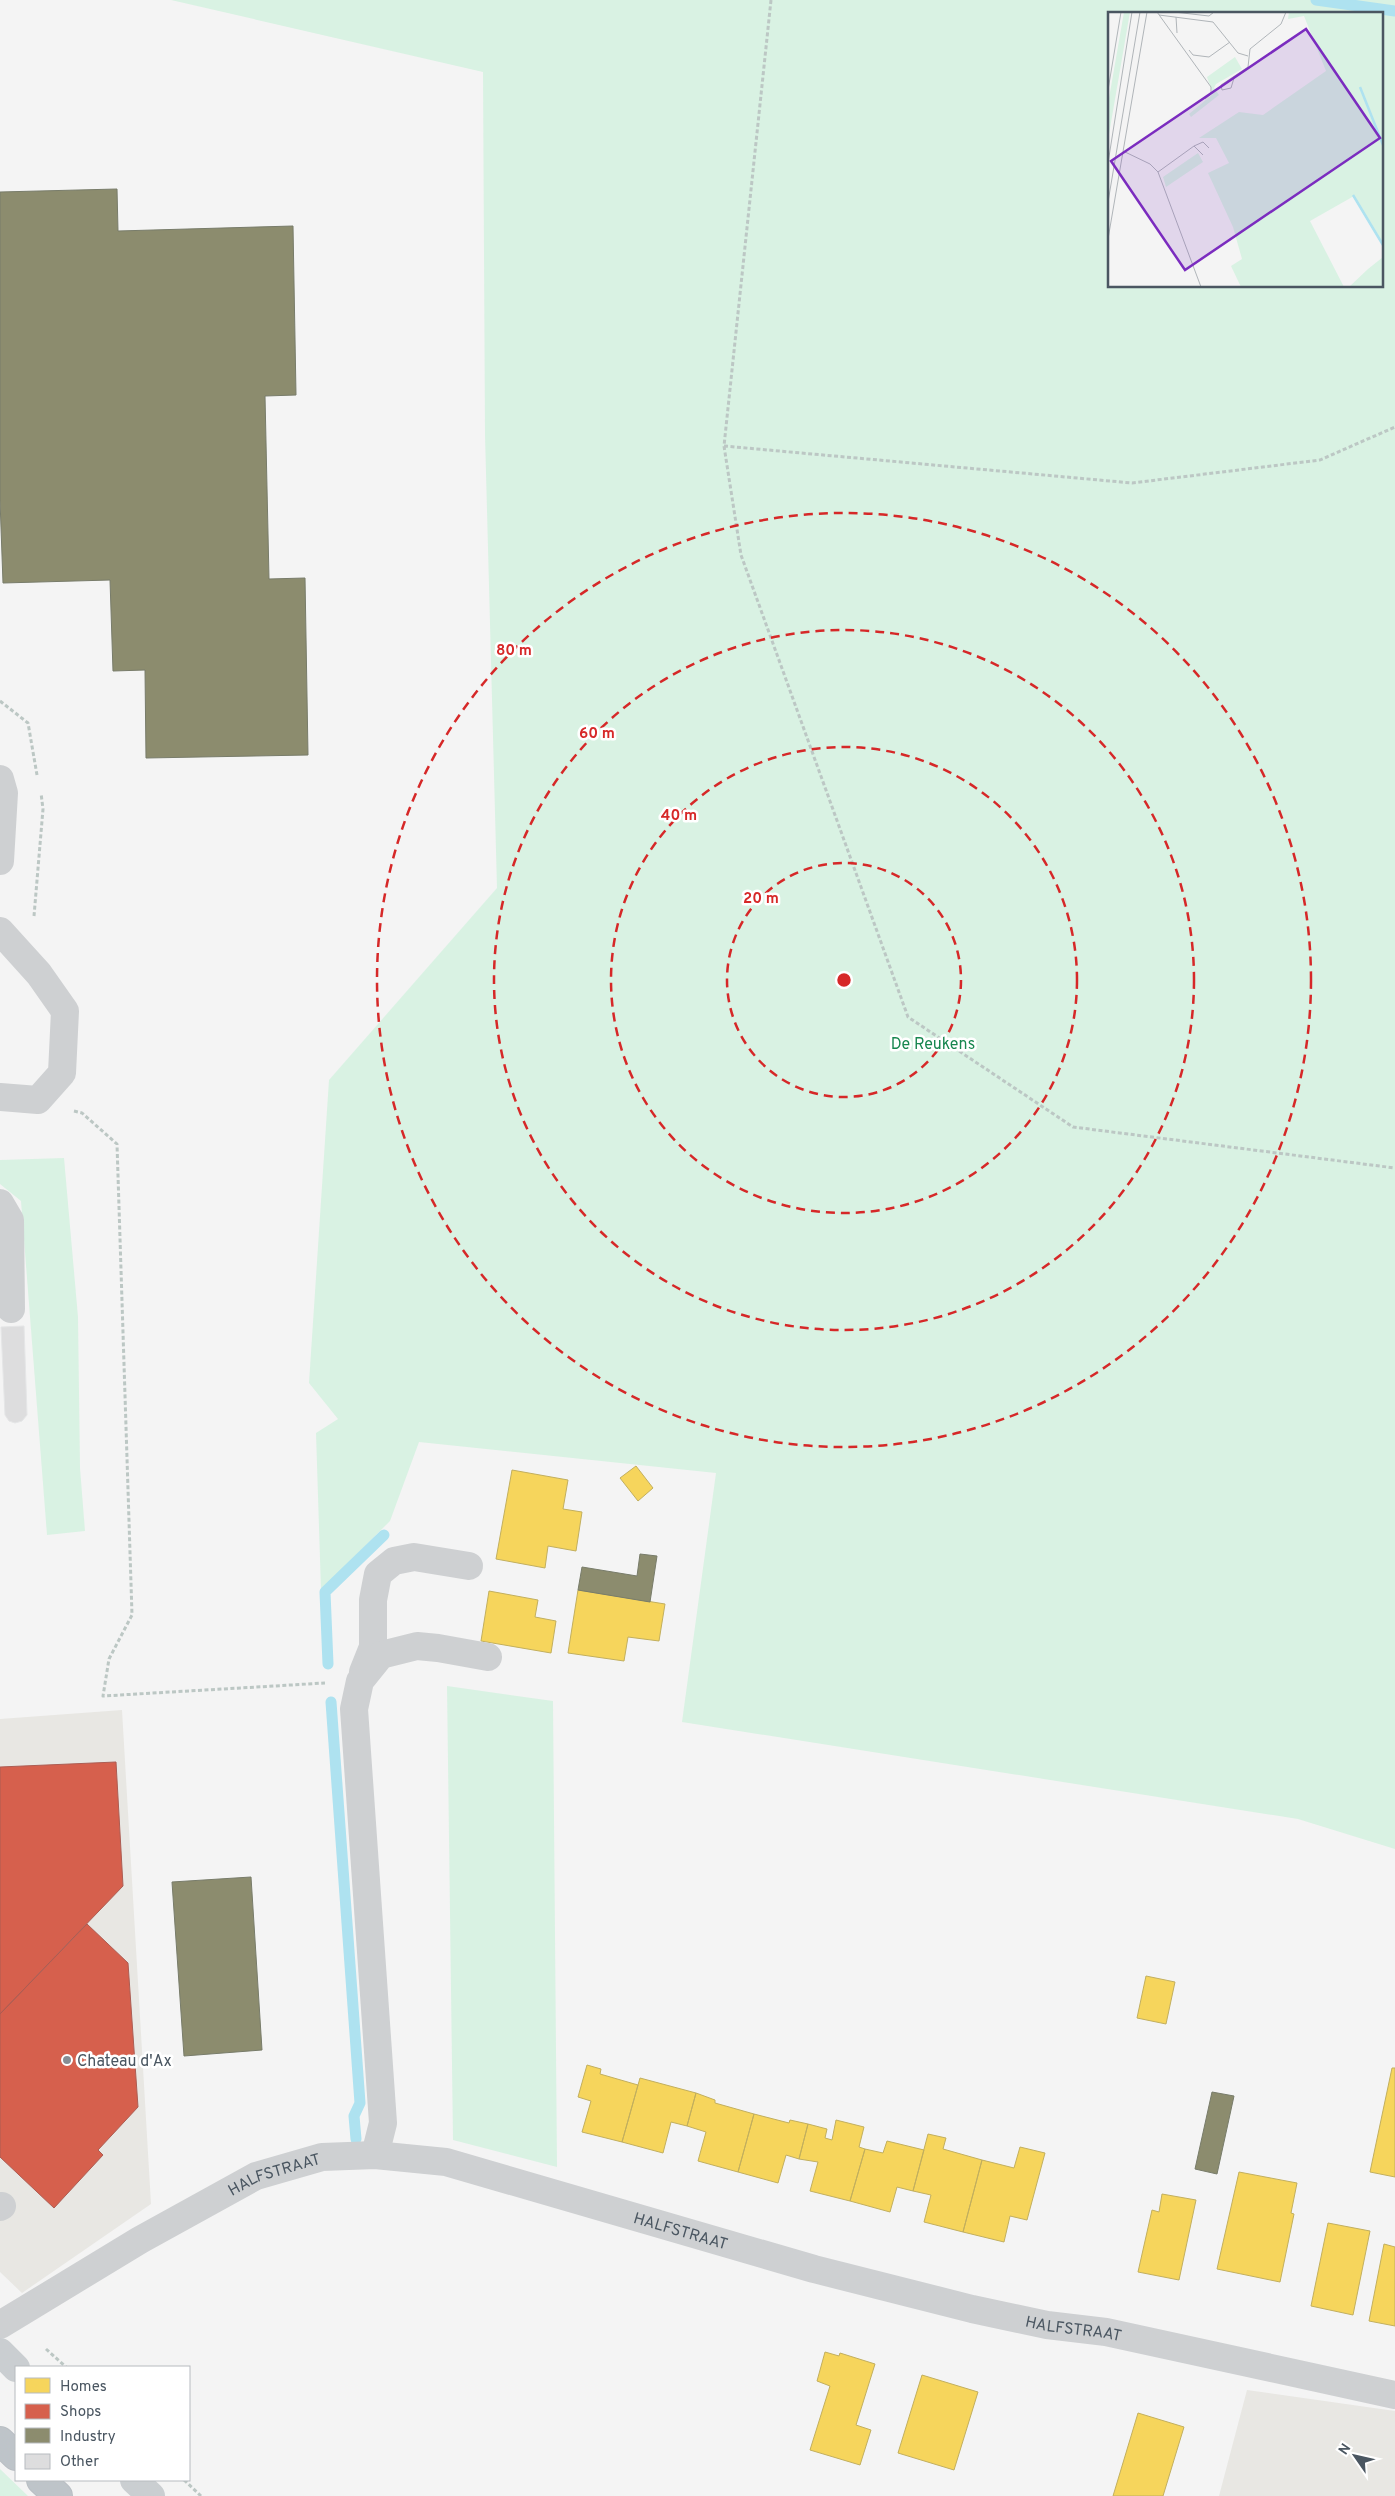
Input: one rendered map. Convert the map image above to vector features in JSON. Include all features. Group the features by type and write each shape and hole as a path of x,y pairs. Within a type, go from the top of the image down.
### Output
{"highway":[{"path":"0,2440 15,2455"},
{"path":"42,2481 58,2496"}],"main road":[{"path":"0,2352 15,2367"},
{"path":"135,2481 151,2496"}],"street":[{"path":"0,779 4,793 0,861"},
{"path":"0,931 39,974 65,1011 62,1074 38,1100 0,1097"},
{"path":"0,1203 10,1220 11,1309"},
{"path":"375,2155 383,2123 354,1709 360,1681 373,1647 373,1600 378,1574 394,1561 414,1557 469,1566"},
{"path":"360,1681 381,1655 416,1646 488,1657"},
{"name":"HALFSTRAAT","path":"0,2325 140,2240 256,2176 322,2157 375,2155 446,2162 814,2270 972,2309 1047,2325 1106,2332 1395,2395"}],"path":[{"path":"770,0 724,446 741,555 908,1017 1074,1127 1395,1168"},
{"path":"724,446 1132,483 1320,460 1395,427"},
{"path":"38,1100 82,1113 117,1144 132,1615 109,1659 103,1696 360,1681"},
{"path":"185,2481 201,2496"}],"shaded area":[{"path":"122,1710 151,2204 22,2293 0,2272 0,1719"},
{"path":"1247,2390 1395,2411 1395,2496 1219,2496"}],"green space":[{"name":"De Reukens","path":"171,0 1395,0 1395,1849 1298,1819 682,1722 716,1473 419,1442 390,1521 321,1590 316,1433 338,1419 309,1383 329,1080 497,888 485,435 483,72"},
{"path":"64,1158 78,1317 80,1468 85,1531 47,1535 21,1201 0,1184 0,1160"},
{"path":"447,1686 553,1701 557,2167 453,2140"},
{"path":"0,2469 28,2496 0,2496"}],"building: Homes":[{"path":"636,1466 653,1488 638,1501 620,1478"},
{"path":"512,1470 568,1480 563,1509 582,1512 576,1551 548,1546 545,1568 496,1559"},
{"path":"578,1590 665,1604 659,1641 628,1637 624,1661 568,1653"},
{"path":"489,1591 538,1600 535,1617 556,1621 551,1653 481,1641"},
{"path":"1146,1976 1175,1982 1166,2024 1137,2018"},
{"path":"587,2065 601,2069 600,2074 638,2085 622,2142 582,2132 591,2101 578,2097"},
{"path":"1392,2068 1395,2068 1395,2177 1370,2172"},
{"path":"640,2078 696,2093 687,2126 671,2122 663,2153 622,2142"},
{"path":"696,2093 715,2100 715,2103 754,2114 738,2172 698,2161 706,2132 687,2126"},
{"path":"754,2114 789,2123 790,2120 808,2124 799,2159 786,2155 778,2183 738,2172"},
{"path":"836,2120 864,2127 859,2147 865,2149 850,2201 810,2191 818,2162 799,2159 808,2124 827,2129 825,2138 832,2140"},
{"path":"928,2134 946,2138 943,2149 982,2160 963,2232 924,2222 931,2195 913,2191"},
{"path":"887,2141 924,2150 913,2191 897,2187 890,2212 850,2201 865,2149 883,2153"},
{"path":"1020,2147 1045,2153 1027,2220 1010,2216 1004,2242 963,2232 982,2160 1014,2168"},
{"path":"1239,2172 1297,2183 1291,2213 1294,2214 1280,2282 1217,2269"},
{"path":"1162,2194 1196,2200 1179,2280 1138,2272 1152,2210 1159,2212"},
{"path":"1328,2223 1370,2231 1353,2315 1311,2306"},
{"path":"1384,2244 1395,2247 1395,2326 1369,2321"},
{"path":"825,2352 839,2356 840,2353 875,2364 856,2425 871,2430 860,2465 810,2450 830,2386 817,2381"},
{"path":"922,2375 978,2392 954,2470 898,2453"},
{"path":"1138,2413 1184,2427 1163,2496 1113,2496"}],"building: Shops":[{"path":"116,1762 123,1886 0,2014 0,1767"},
{"name":"Chateau d'Ax","path":"87,1924 128,1963 138,2107 98,2150 103,2155 54,2208 0,2157 0,2014"}],"building: Industry":[{"path":"117,189 118,231 293,226 296,395 265,396 269,579 305,578 308,755 146,758 145,670 113,671 110,580 3,583 0,500 0,192"},
{"path":"640,1554 657,1556 650,1602 578,1590 582,1567 637,1576"},
{"path":"251,1877 262,2050 184,2056 172,1882"},
{"path":"1212,2092 1234,2096 1217,2174 1195,2169"}],"building: Other":[{"path":"24,1326 27,1415 22,1421 15,1423 9,1421 5,1415 1,1327"}],"waterway":[{"path":"1316,0 1395,11"},
{"path":"328,1664 325,1592 384,1535"},
{"path":"331,1702 360,2103 354,2116 356,2139"}],"place":[{"name":"Chateau d'Ax","path":"67,2060"}]}
